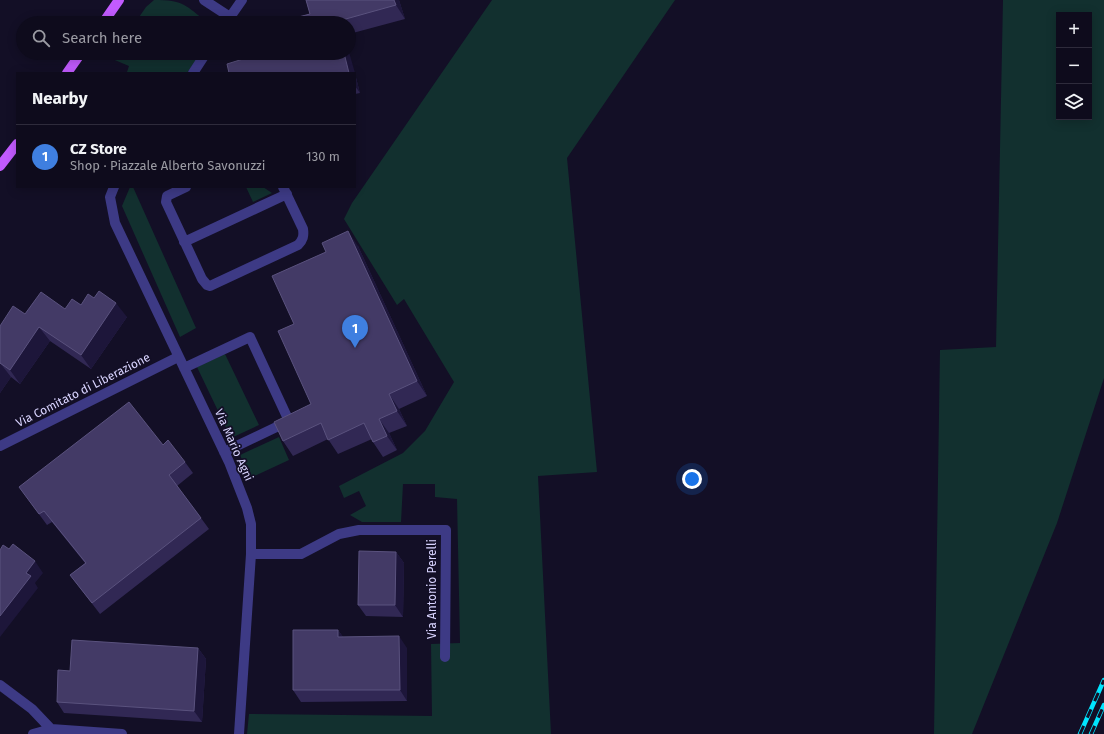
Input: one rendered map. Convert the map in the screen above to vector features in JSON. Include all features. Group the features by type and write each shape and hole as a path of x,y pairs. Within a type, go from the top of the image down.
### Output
{"main road":[{"path":"108,16 119,0"},
{"path":"68,72 76,60"},
{"path":"0,166 16,145"}],"street":[{"path":"204,0 223,16"},
{"path":"231,16 242,0"},
{"path":"194,72 201,60"},
{"name":"Via Mario Agni","path":"114,188 110,197 114,224 224,452 247,508 250,524 251,554 240,734"},
{"path":"184,188 167,196 165,200 184,242 202,279 207,285 210,286 298,246 304,234 285,190 184,242"},
{"path":"184,368 250,337 289,421 224,452"},
{"name":"Via Comitato di Liberazione","path":"0,446 178,357"},
{"name":"Via Antonio Perelli","path":"251,554 301,554 339,534 359,530 446,530 445,657"},
{"path":"0,685 32,709 50,729"},
{"path":"33,734 50,729 122,734"}],"green space":[{"path":"154,0 172,1 184,5 199,16 140,16 146,7"},
{"path":"492,0 675,0 567,158 597,472 538,476 551,734 247,734 249,714 432,716 431,644 460,643 457,499 435,497 435,484 403,484 401,522 362,522 350,515 366,506 359,491 344,498 339,486 403,453 425,431 454,382 404,299 397,305 344,219 352,203"},
{"path":"1003,0 1104,0 1104,378 1057,523 972,734 934,734 940,350 996,347"},
{"path":"115,60 196,60 188,72 127,72 129,66"},
{"path":"130,188 133,188 196,328 180,337 122,206"},
{"path":"246,188 264,188 272,193 253,202"},
{"path":"225,354 259,425 231,438 197,367"},
{"path":"279,437 289,460 250,478 240,455"}],"building":[{"path":"306,0 394,0 396,5 356,16 302,16 310,14"},
{"path":"240,60 346,60 349,72 229,72 227,64"},
{"path":"348,231 417,381 389,394 397,411 379,419 387,436 373,442 364,423 328,440 321,423 283,441 274,422 311,404 278,331 294,324 272,276 326,252 322,243"},
{"path":"99,291 116,303 81,355 39,327 10,370 0,363 0,326 13,306 25,314 41,292 65,309 72,299 81,305 88,294 94,298"},
{"path":"129,402 163,445 168,440 185,462 169,475 201,518 92,603 70,575 86,563 44,511 39,514 19,487"},
{"path":"13,544 35,561 26,573 31,576 0,616 0,550 3,545 9,549"},
{"path":"359,551 396,552 395,605 358,605"},
{"path":"293,630 338,630 338,637 399,636 400,690 293,690"},
{"path":"72,640 198,648 194,711 57,702 58,670 70,671"}],"railway":[{"path":"1080,734 1104,680"},
{"path":"1091,734 1104,705"}],"place":[{"name":"CZ Store","path":"355,348"}]}
